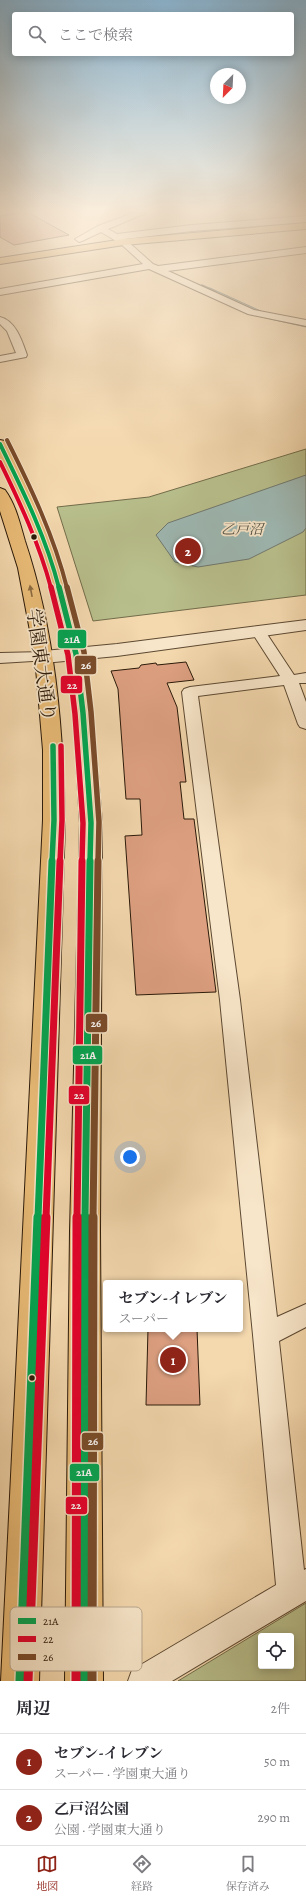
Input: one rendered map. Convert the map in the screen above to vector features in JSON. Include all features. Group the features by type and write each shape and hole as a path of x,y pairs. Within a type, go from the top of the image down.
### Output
{"main road":[{"name":"学園東大通り","path":"0,444 31,507 54,567 76,654 91,823 85,1232 84,1607"},
{"name":"学園東大通り","path":"0,493 7,508 26,568 44,656 53,750 54,820 23,1607"},
{"name":"学園東大通り","path":"20,1671 20,1681"},
{"name":"学園東大通り","path":"84,1671 84,1681"}],"street":[{"path":"206,291 251,312 306,323"},
{"path":"0,320 5,322 15,336 22,355 0,359"},
{"path":"0,658 76,654 306,625"},
{"path":"258,631 298,679 306,724"},
{"path":"143,1681 299,1588 266,1335 230,1000 190,692 298,679"},
{"path":"266,1335 306,1315"}],"green space":[{"path":"306,449 306,595 93,621 57,507 149,497"},
{"path":"306,1603 306,1681 178,1681"}],"water":[{"path":"209,291 218,291 263,312 306,324 306,327 248,314 254,312"},
{"name":"乙戸沼","path":"306,475 306,528 303,532 249,559 198,567 175,562 156,535 168,523"}],"building":[{"path":"186,662 194,680 167,683 177,707 186,782 180,782 184,819 194,819 216,992 136,995 125,836 142,835 140,799 126,799 118,689 111,671 139,668 141,665 156,663 157,665"},
{"path":"148,1332 197,1332 200,1405 146,1405"}],"transit line":[{"name":"26","path":"7,440 38,503 61,564 84,652 91,712 99,822 93,1231 92,1607"},
{"name":"21A","path":"0,444 31,507 54,567 76,654 83,713 91,823 85,1231 84,1607"},
{"name":"22","path":"0,462 24,510 46,569 68,655 75,714 83,823 77,1231 76,1607"},
{"name":"21A","path":"23,1607 54,820 53,746"},
{"name":"22","path":"31,1607 62,820 61,746"},
{"name":"21A","path":"20,1671 20,1681"},
{"name":"22","path":"28,1671 28,1681"},
{"name":"22","path":"76,1671 76,1681"},
{"name":"21A","path":"84,1671 84,1681"},
{"name":"26","path":"92,1671 92,1681"}],"place":[{"name":"乙戸沼公園","path":"188,551"},
{"name":"セブン-イレブン","path":"173,1360"}]}
